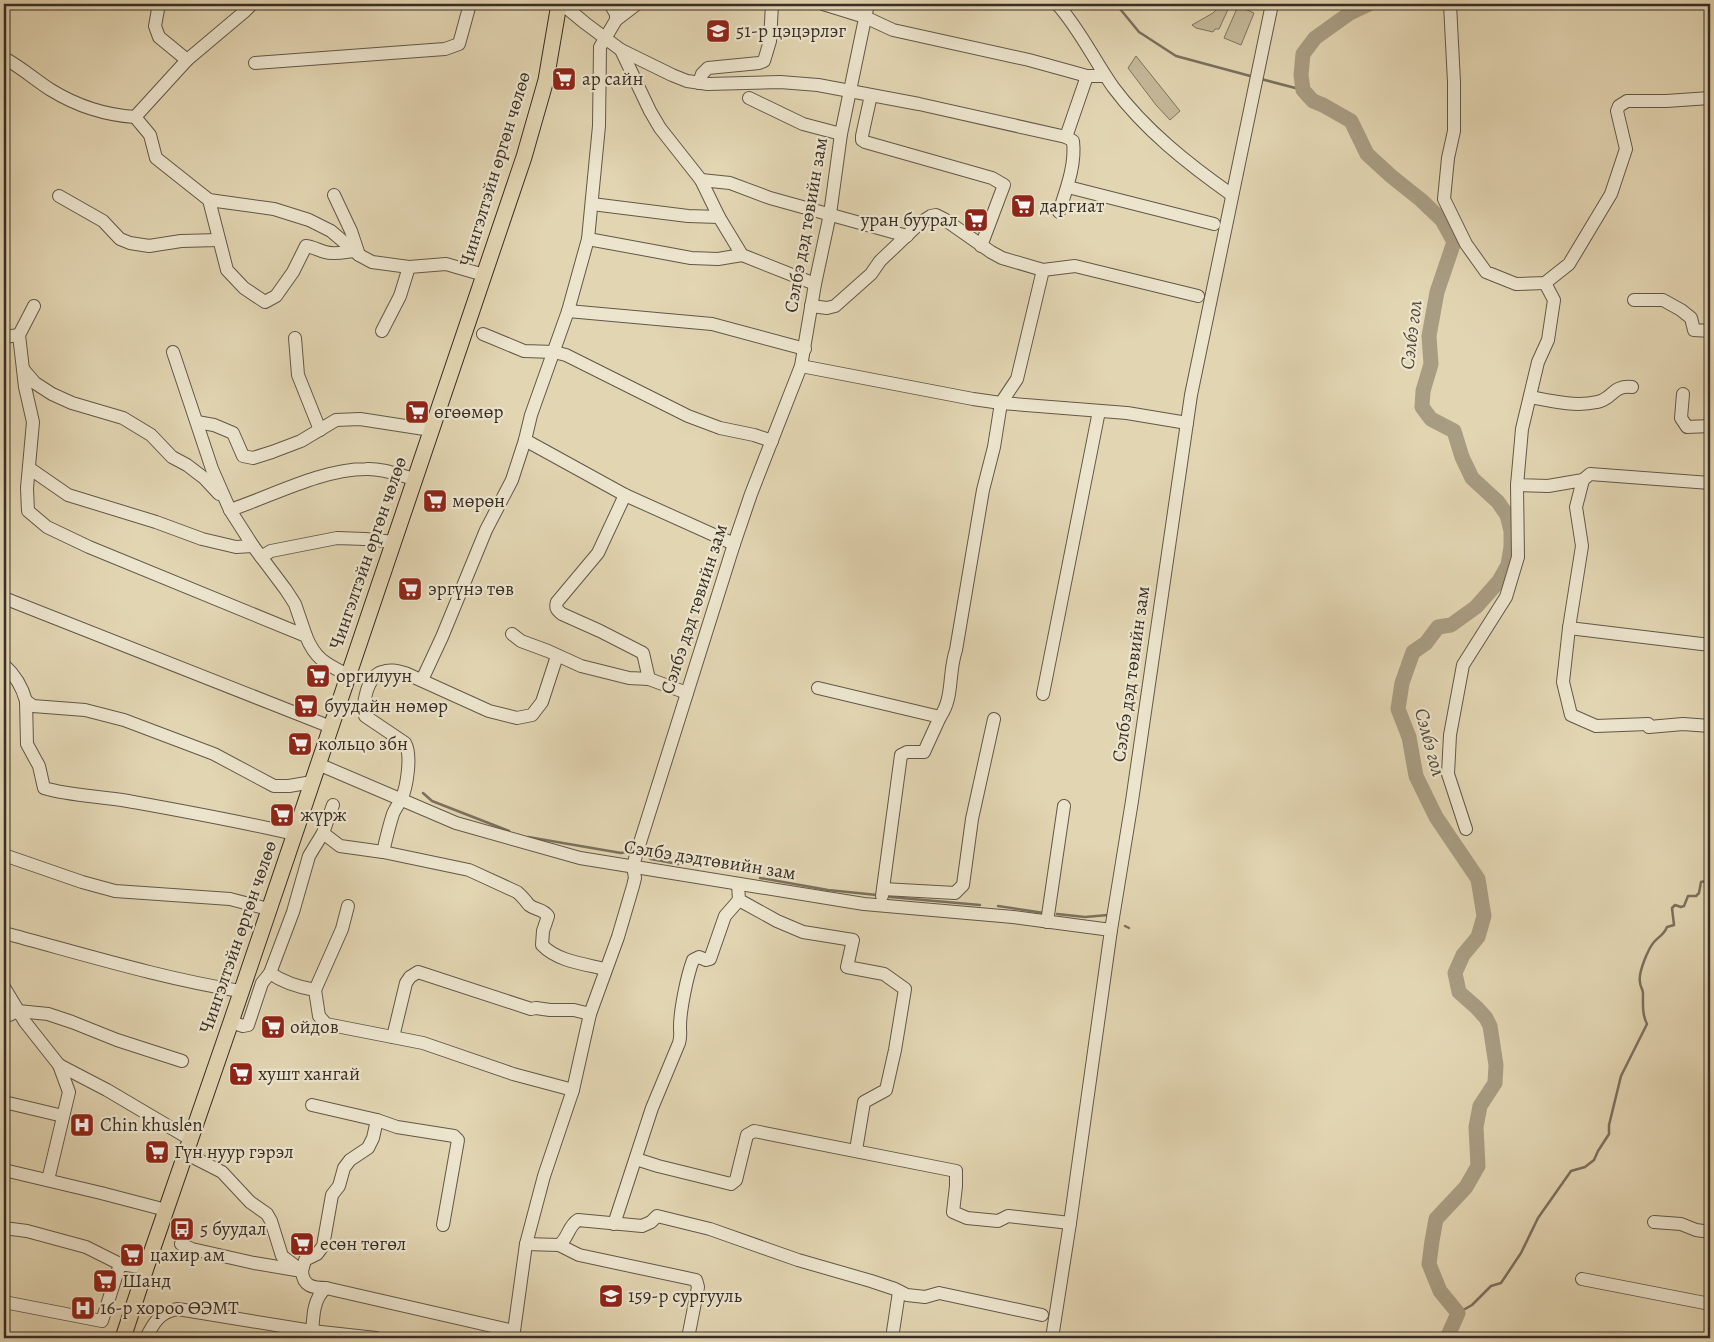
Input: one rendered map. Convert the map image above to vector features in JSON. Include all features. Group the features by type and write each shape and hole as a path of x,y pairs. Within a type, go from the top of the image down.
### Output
{"main road":[{"name":"Чингэлтэйн өргөн чөлөө","path":"123,1338 535,122 550,59 560,4"}],"street":[{"path":"159,4 155,26 159,37 188,60"},
{"path":"135,117 188,60 252,4"},
{"path":"255,63 445,48 458,44 470,4"},
{"path":"560,4 621,50 672,75 699,83 786,82 818,85 1066,137 1073,141 1074,150 1068,187 1059,212"},
{"path":"610,4 616,20"},
{"path":"422,680 442,637 486,530 512,480 525,440 530,415 568,311 588,238 599,126 600,47 616,20 637,4"},
{"path":"699,83 702,74 708,68 759,64 764,60 770,42 772,4"},
{"path":"824,4 865,17 893,30 1029,60 1087,76 1106,76"},
{"name":"Сэлбэ дэд төвийн зам","path":"514,1334 526,1244 544,1176 573,1090 590,1014 618,937 633,886 635,878 633,866 650,807 734,544 800,366 830,214 841,134 868,4"},
{"path":"1057,4 1068,17 1106,76 1136,115 1162,141 1201,173 1232,195"},
{"name":"Сэлбэ дэд төвийн зам","path":"1052,1338 1187,423 1241,148 1272,4"},
{"path":"1450,4 1454,82 1454,131 1448,158 1444,202 1466,244 1486,272 1516,284 1545,283 1569,264 1611,194 1626,149 1617,111 1618,106 1627,101 1666,102 1710,98"},
{"path":"621,50 660,128 701,180 719,217 742,255"},
{"path":"4,58 50,90 75,103 114,116 135,117 150,135 156,158 209,200 274,208 308,220 331,231 356,253 372,262 409,266 446,264 484,274"},
{"path":"1066,137 1087,76"},
{"path":"871,95 862,140 992,178 1004,184 981,246"},
{"path":"749,98 803,124 841,134"},
{"path":"701,180 730,183 770,198 907,236"},
{"path":"1068,187 1214,224"},
{"path":"334,195 351,231 356,253"},
{"path":"59,196 103,221 120,239 130,243 149,246 181,241 219,240"},
{"path":"209,200 227,270 244,288 265,302 276,296 293,272 306,246 312,246 326,252 356,253"},
{"path":"592,204 688,216 719,217"},
{"path":"811,306 827,308 835,306 871,274 880,260 920,223 936,215 1002,258 1043,270 1075,266 1198,296"},
{"path":"588,238 691,258 718,259 742,255 815,284"},
{"path":"382,331 400,296 409,266"},
{"path":"881,906 900,755 907,752 924,752 940,717 946,709 983,490 994,446 1001,403 1017,379 1043,270"},
{"path":"1466,829 1448,774 1450,735 1463,665 1506,597 1518,557 1517,485 1522,429 1538,362 1548,340 1554,300 1545,283"},
{"path":"1634,300 1663,300 1690,318 1694,330 1710,331"},
{"path":"34,306 19,335 33,422 27,488 28,511 47,527 89,547 306,636"},
{"path":"568,311 712,324 804,349"},
{"path":"483,334 524,351 554,352 566,355 688,416 720,428 772,440"},
{"path":"4,337 19,335"},
{"path":"295,338 298,375 320,430"},
{"path":"174,352 212,469 229,507 253,546 295,604 310,648 323,662 348,675"},
{"path":"800,366 1001,403 1099,411 1187,423"},
{"path":"23,368 35,383 52,394 72,403 122,418 151,435 172,457 187,465 204,478 229,507"},
{"path":"1530,397 1560,403 1581,404 1598,402 1610,396 1614,390 1624,386 1632,387"},
{"path":"1683,394 1681,418 1687,427 1710,426"},
{"path":"1043,694 1099,411"},
{"path":"197,422 214,425 233,433 243,456 253,458 302,441 336,420 360,419 431,430"},
{"path":"525,440 625,495 734,544"},
{"path":"29,468 68,495 156,522 202,539 236,547 253,546"},
{"path":"229,507 261,500 290,487 342,471 367,468 415,479"},
{"path":"1517,485 1548,486 1583,480 1590,474 1710,483"},
{"path":"1583,480 1576,507 1582,546 1569,628 1563,682 1571,715 1596,726 1648,724 1649,727 1683,724 1710,726"},
{"path":"625,495 598,553 557,602 556,606 557,610 562,614 643,653 649,679"},
{"path":"261,557 272,551 337,538 366,538 394,542"},
{"path":"4,598 331,727"},
{"path":"1569,628 1710,645"},
{"path":"512,634 521,641 593,670 629,678 649,679 687,693"},
{"path":"383,852 394,811 402,799 406,782 408,748 400,738 365,716 363,709 371,682 377,674 393,670 405,673 489,711 517,718 532,715 542,702 557,656"},
{"path":"4,665 12,672 22,686 26,701 28,744 39,766 44,788 236,820 294,834"},
{"path":"818,688 940,717"},
{"path":"26,701 33,706 85,710 124,720 214,754 274,786 289,786 312,782"},
{"path":"883,889 956,892 963,886 972,819 994,719"},
{"name":"Сэлбэ дэдтөвийн зам","path":"318,764 456,823 580,858 881,906 1111,930"},
{"path":"231,1022 243,1026 248,1025 262,983 270,973 293,912 309,856 323,833 333,805"},
{"path":"1047,922 1064,806"},
{"path":"323,833 340,846 383,852 469,870 517,892 523,896 530,906 544,911 548,916 543,931 542,945 548,952 562,958 605,970"},
{"path":"4,855 72,879 115,891 230,899 268,909"},
{"path":"738,884 740,900"},
{"path":"740,900 777,921 804,932 853,940 847,967 884,974 905,990 886,1090 864,1102 856,1150"},
{"path":"614,1224 657,1094 664,1082 679,1043 682,1006 693,960 699,958 710,959 725,916 740,900"},
{"path":"348,906 342,929 315,990 316,1005 320,1016 326,1024 423,1043 513,1074 573,1090"},
{"path":"4,933 149,974 240,991"},
{"path":"393,1037 406,984 410,977 418,972 531,1009 574,1010 590,1014"},
{"path":"270,973 292,985 315,990"},
{"path":"4,987 25,1022 59,1065 69,1092 48,1180"},
{"path":"4,1014 9,1015 18,1010 48,1014 117,1040 182,1061"},
{"path":"59,1065 107,1090 222,1172 250,1202 267,1214 282,1256 302,1271"},
{"path":"4,1102 63,1116"},
{"path":"312,1105 377,1120 397,1127 454,1136 458,1140 443,1225"},
{"path":"377,1120 373,1138 368,1148 350,1160 344,1168 339,1186 332,1195 323,1246 317,1254 305,1260 302,1278 306,1284 313,1288 326,1288 514,1334"},
{"path":"636,1159 731,1184 736,1180 747,1135 754,1132 856,1150 956,1171 953,1212 967,1218 998,1221 1008,1216 1070,1223"},
{"path":"4,1170 166,1210"},
{"path":"559,1245 565,1240 572,1225 578,1220 642,1226 651,1222 657,1216 710,1228 798,1260 872,1281 899,1292 924,1297 939,1293 1042,1316"},
{"path":"1654,1222 1681,1224 1696,1230 1710,1232"},
{"path":"4,1228 86,1247 120,1264 146,1268"},
{"path":"181,1244 254,1263 302,1271"},
{"path":"526,1244 559,1245 580,1254 696,1280 698,1287 688,1338"},
{"path":"4,1302 102,1321 120,1264"},
{"path":"1582,1279 1710,1304"},
{"path":"312,1335 316,1302 319,1293 326,1288"},
{"path":"892,1338 899,1292"},
{"path":"146,1338 154,1322 160,1316 178,1309 312,1335 376,1338"}],"shaded area":[{"path":"1222,4 1230,5 1219,29 1215,29 1213,32 1196,28 1192,25 1213,13"},
{"path":"1238,6 1254,13 1241,45 1224,38"},
{"path":"1136,56 1180,111 1170,120 1128,68"}],"waterway":[{"path":"1116,4 1139,32 1176,56 1254,77"},
{"name":"Сэлбэ гол","path":"1369,4 1350,13 1315,38 1303,54 1301,75 1303,90 1313,101 1351,121 1367,154 1442,220 1454,242 1437,292 1429,336 1431,364 1423,391 1422,407 1431,419 1454,431 1462,457 1472,478 1498,502 1507,515 1511,531 1508,565 1499,581 1476,607 1451,625 1438,627 1426,643 1413,652 1402,683 1398,709 1409,737 1416,776 1436,817 1478,879 1484,916 1478,937 1463,955 1455,973 1459,992 1477,1008 1490,1026 1496,1065 1495,1083 1480,1106 1476,1127 1478,1166 1466,1187 1436,1219 1432,1241 1429,1264 1440,1291 1458,1313 1447,1338"},
{"path":"1261,79 1303,90"},
{"path":"423,793 432,801 509,831"},
{"path":"528,837 621,853 626,852"},
{"path":"646,855 651,859 678,864"},
{"path":"760,878 828,890 877,895"},
{"path":"1458,1313 1472,1305 1491,1286 1501,1283 1521,1253 1538,1218 1571,1171 1585,1167 1594,1160 1609,1134 1609,1125 1621,1076 1647,1024 1644,1013 1643,992 1640,985 1642,967 1646,955 1667,927 1674,925 1672,908 1675,905 1684,906 1688,896 1696,896 1699,893 1701,882 1710,880"},
{"path":"890,897 980,905"},
{"path":"998,906 1044,913"},
{"path":"1057,914 1085,917 1108,915"},
{"path":"1125,926 1129,928"}],"place":[{"name":"51-р цэцэрлэг","path":"718,31"},
{"name":"ар сайн","path":"564,79"},
{"name":"даргиат","path":"1023,206"},
{"name":"уран буурал","path":"976,220"},
{"name":"өгөөмөр","path":"417,412"},
{"name":"мөрөн","path":"435,501"},
{"name":"эргүнэ төв","path":"410,589"},
{"name":"оргилуун","path":"318,676"},
{"name":"буудайн нөмөр","path":"306,706"},
{"name":"кольцо збн","path":"300,744"},
{"name":"жүрж","path":"282,815"},
{"name":"ойдов","path":"273,1027"},
{"name":"хушт хангай","path":"241,1074"},
{"name":"Chin khuslen","path":"82,1125"},
{"name":"Гүн нуур гэрэл","path":"157,1152"},
{"name":"5 буудал","path":"182,1229"},
{"name":"есөн төгөл","path":"302,1244"},
{"name":"цахир ам","path":"132,1255"},
{"name":"Шанд","path":"105,1281"},
{"name":"159-р сургууль","path":"611,1296"},
{"name":"16-р хороо ӨЭМТ","path":"83,1308"}]}
